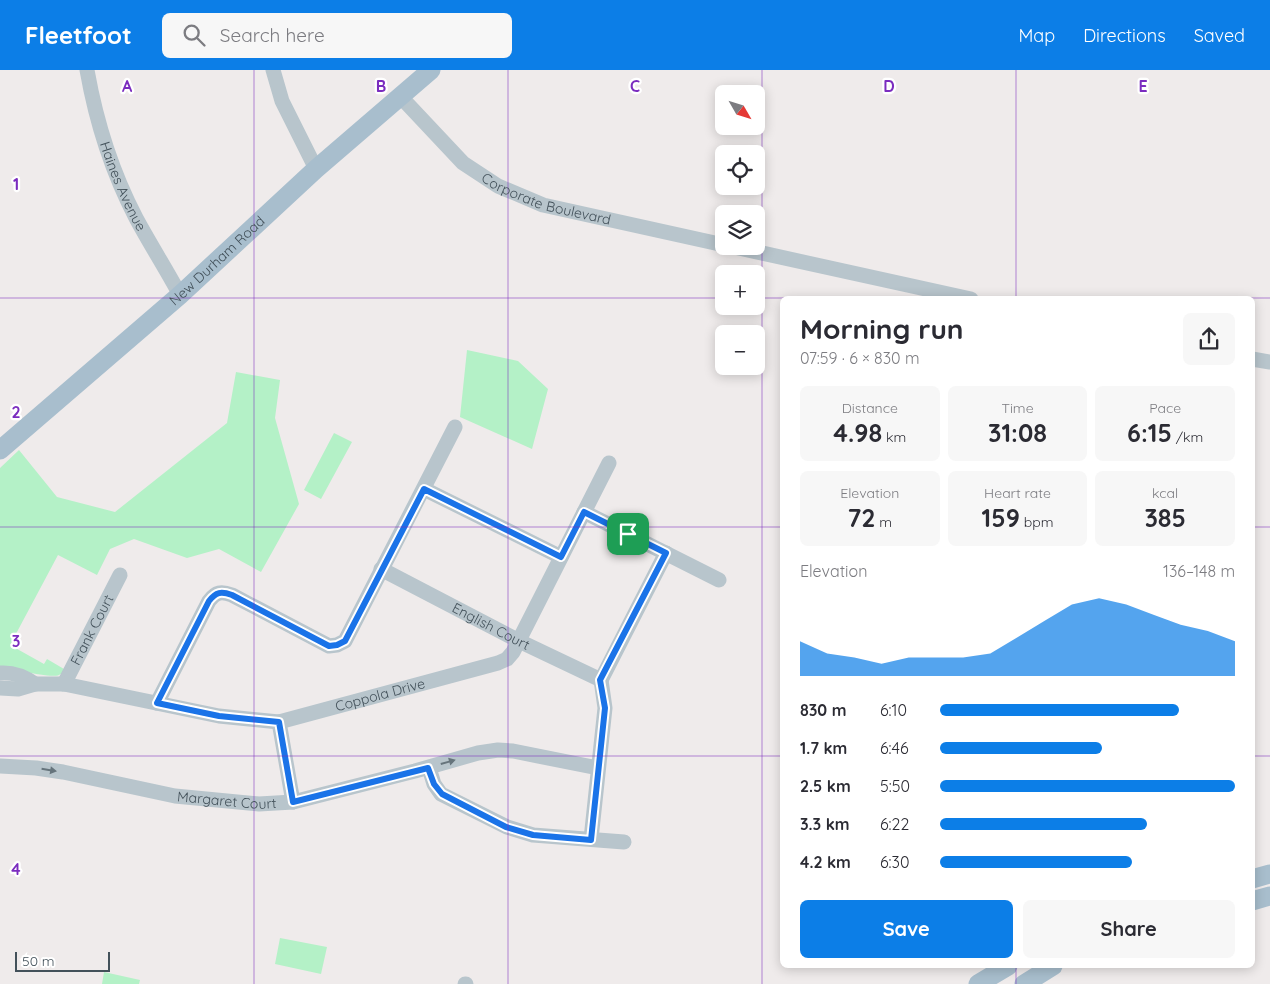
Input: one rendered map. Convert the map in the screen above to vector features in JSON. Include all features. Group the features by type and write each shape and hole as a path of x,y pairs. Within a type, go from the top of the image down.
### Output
{"main road":[{"name":"New Durham Road","path":"0,450 180,294 316,169 431,70"},
{"path":"1255,878 1270,874"},
{"path":"1255,900 1270,896"},
{"path":"978,984 1005,968"},
{"path":"1024,984 1049,968"}],"street":[{"name":"Haines Avenue","path":"87,70 94,109 114,169 136,218 180,294"},
{"path":"273,70 282,101 316,169"},
{"name":"Corporate Boulevard","path":"400,96 463,164 498,186 543,205 715,243"},
{"path":"765,254 957,296"},
{"path":"1255,360 1270,362"},
{"path":"157,703 209,601 215,594 223,592 232,595 329,646 345,641 454,428"},
{"name":"Coppola Drive","path":"0,688 18,689 34,684 64,684 219,716 279,722 498,663 506,659 513,652 609,463"},
{"path":"424,489 561,557"},
{"path":"584,512 719,580"},
{"path":"591,840 605,708 600,680 666,553"},
{"name":"English Court","path":"381,569 519,641 600,680"},
{"name":"Frank Court","path":"64,684 120,575"},
{"name":"Coppola Drive","path":"0,672 14,673 25,677 34,684"},
{"path":"279,722 293,802"},
{"name":"Margaret Court","path":"0,766 63,772 175,796 259,804 293,802 428,768 478,753 498,750 513,750 598,768"},
{"path":"428,768 434,784 442,794 506,827 533,835 624,842"}],"green space":[{"path":"467,350 518,361 548,389 532,449 460,417"},
{"path":"236,372 280,380 275,418 299,504 261,572 219,549 187,558 134,539 110,549 97,575 58,555 10,645 44,664 47,659 64,669 63,672 59,675 48,676 0,666 0,468 19,450 57,497 115,512 227,423"},
{"path":"334,433 352,442 321,499 304,490"},
{"path":"280,938 327,947 321,974 275,964"},
{"path":"104,972 140,980 139,984 102,984"}],"route":[{"path":"424,489 561,557 584,512 628,534 666,553 600,680 604,692 605,708 591,840 533,835 506,827 442,794 434,784 428,768 293,802 279,722 219,716 157,703 209,601 215,594 223,592 232,595 329,646 345,641 424,489"}]}
